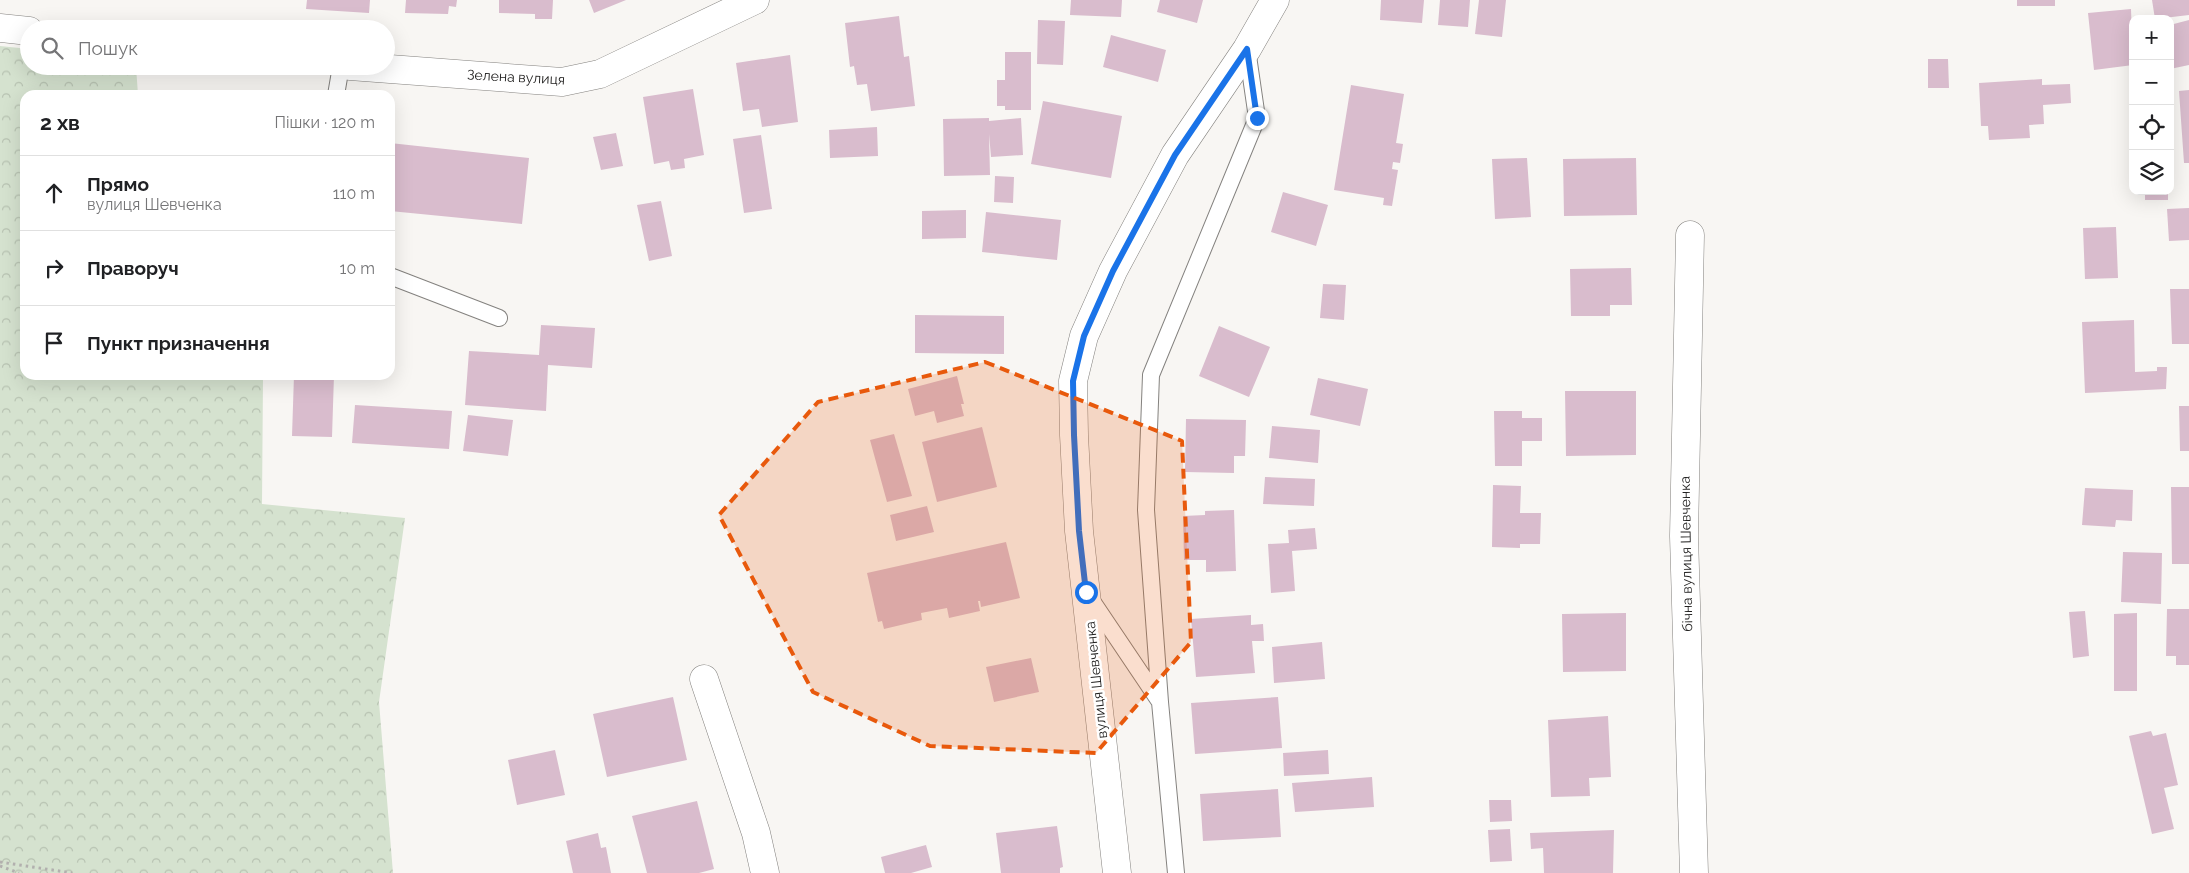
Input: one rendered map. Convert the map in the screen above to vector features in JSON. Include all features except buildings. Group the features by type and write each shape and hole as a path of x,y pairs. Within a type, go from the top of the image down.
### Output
{"street":[{"name":"Зелена вулиця","path":"395,69 562,82 600,74 755,0"},
{"name":"вулиця Шевченка","path":"1117,873 1079,521 1073,381 1084,336 1113,271 1175,155 1247,49 1275,0"},
{"path":"0,28 20,30"},
{"name":"бічна вулиця Шевченка","path":"1690,236 1684,536 1694,873"},
{"path":"704,679 756,833 765,873"}],"lane":[{"path":"1176,873 1160,702 1146,510 1151,375 1257,118 1247,49"},
{"path":"337,90 339,75"},
{"path":"395,278 499,318"},
{"path":"1086,592 1160,702"}],"path":[{"path":"0,864 19,873"},
{"path":"0,864 72,873"}],"highlighted area":[{"path":"985,362 1182,441 1191,642 1096,753 930,746 813,692 719,515 818,402"}],"green space":[{"path":"0,46 20,48 20,75 137,75 138,90 20,90 20,380 263,380 262,504 405,518 379,702 393,873 0,873"}],"route":[{"path":"1086,592 1079,531 1073,381 1084,336 1113,271 1175,155 1247,49 1257,118"}]}
